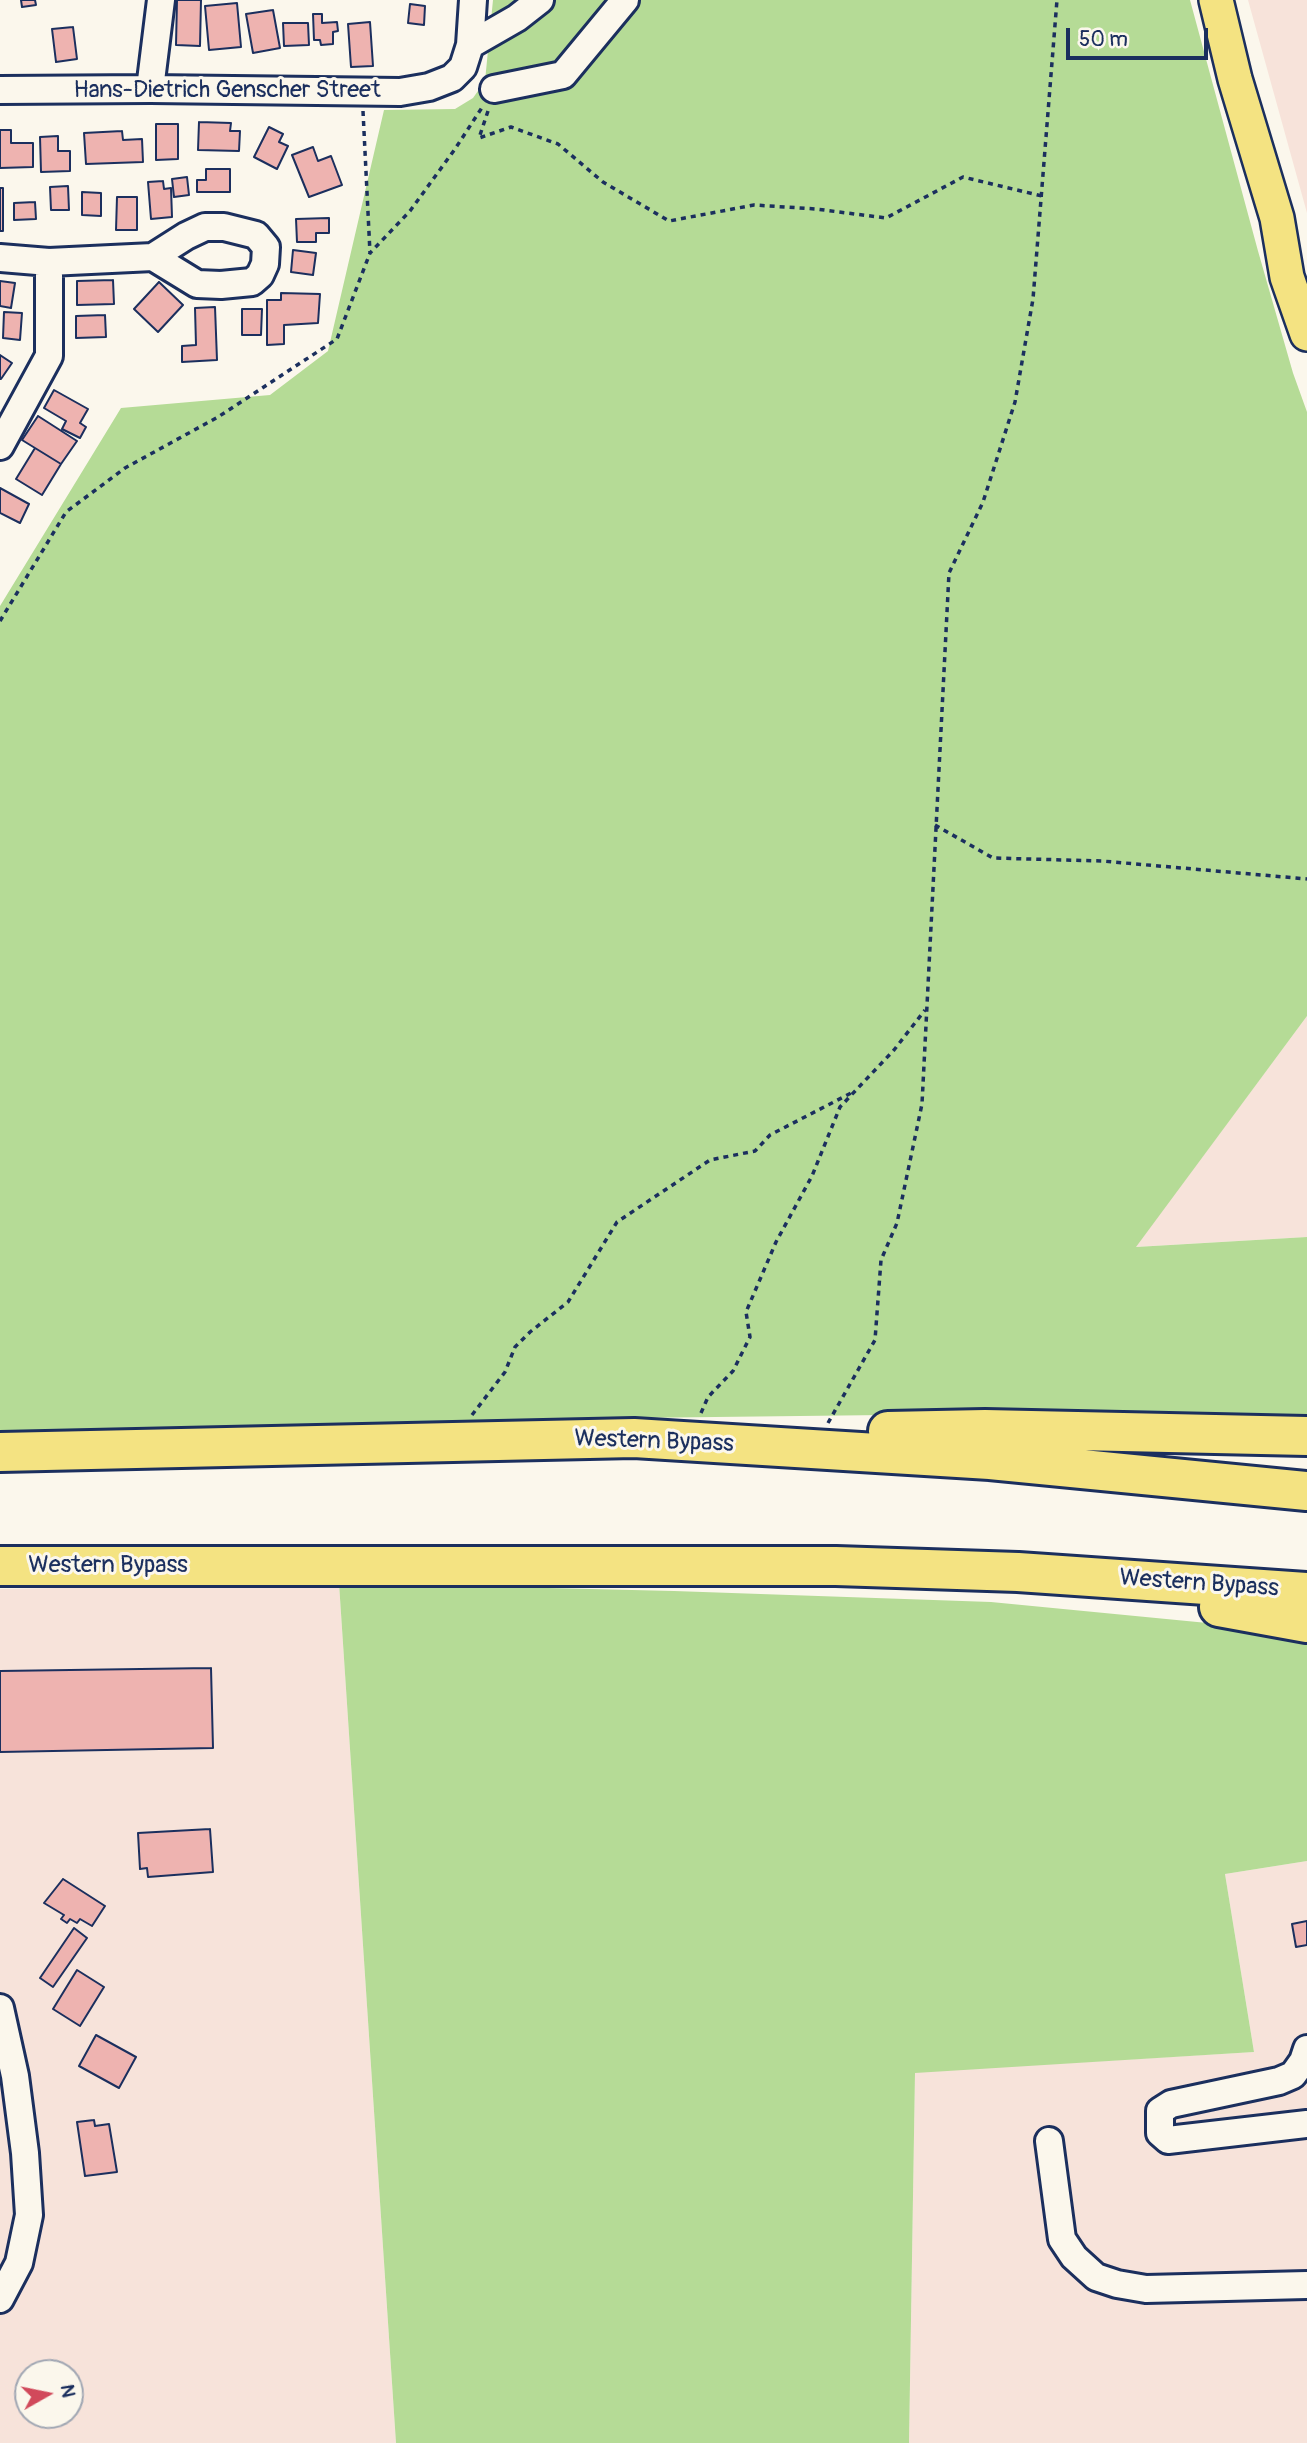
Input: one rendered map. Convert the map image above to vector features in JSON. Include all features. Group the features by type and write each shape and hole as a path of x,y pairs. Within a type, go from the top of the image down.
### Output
{"highway":[{"path":"634,1438 985,1429 1307,1436"},
{"name":"Western Bypass","path":"0,1452 634,1438 990,1460 1307,1491"},
{"name":"Western Bypass","path":"0,1566 836,1566 1018,1572 1307,1592"},
{"path":"1018,1572 1307,1623"}],"main road":[{"path":"1216,0 1235,79 1277,218 1287,277 1307,334"},
{"path":"1277,218 1293,242 1307,271"}],"street":[{"path":"150,89 160,0"},
{"path":"470,45 473,0"},
{"path":"470,45 517,18 540,0"},
{"path":"494,89 563,75 625,0"},
{"name":"Hans-Dietrich Genscher Street","path":"0,90 400,92 429,87 452,78 463,67 470,45"},
{"path":"0,258 49,262 153,257"},
{"path":"0,446 49,356 49,262"},
{"path":"0,2008 15,2076 25,2153 29,2215 19,2263 0,2299"},
{"path":"1307,2049 1303,2061 1293,2075 1266,2085 1171,2104 1160,2111 1160,2133 1168,2140 1307,2124"},
{"path":"1049,2141 1062,2239 1074,2257 1096,2277 1146,2289 1307,2286"}],"path":[{"path":"823,1433 875,1340 881,1260 897,1223 922,1104 949,573 983,502 1015,402 1033,299 1057,0"},
{"path":"494,89 480,138 511,127 558,144 603,182 668,220 754,205 886,218 963,177 1042,196"},
{"path":"0,621 66,512 125,468 218,417 337,339 370,253 410,211 494,89"},
{"path":"363,92 370,253"},
{"path":"935,825 993,858 1102,861 1307,879"},
{"path":"689,1437 708,1397 733,1371 750,1336 746,1312 764,1267 812,1176 840,1107 894,1050 926,1008"},
{"path":"452,1442 505,1372 515,1347 568,1302 617,1222 710,1160 755,1151 770,1135 855,1091"}],"shaded area":[{"path":"1248,0 1307,0 1307,213"},
{"path":"1307,1016 1307,1237 1135,1247"},
{"path":"339,1583 396,2443 0,2443 0,1589"},
{"path":"1307,1861 1307,2443 909,2443 915,2072 1254,2052 1225,1874"}],"green space":[{"path":"493,0 1190,0 1258,251 1307,412 1307,1016 1136,1247 1307,1237 1307,1420 1054,1413 630,1418 0,1433 0,606 121,408 270,395 328,351 384,110 455,109 473,98 485,81"},
{"path":"339,1583 991,1602 1228,1625 1307,1643 1307,1861 1225,1874 1254,2052 915,2073 909,2443 396,2443"}],"building":[{"path":"21,0 35,0 36,5 22,7"},
{"path":"177,0 201,0 200,46 176,45"},
{"path":"237,3 241,47 209,50 205,6"},
{"path":"410,4 425,6 424,25 408,23"},
{"path":"273,10 280,48 253,53 246,14"},
{"path":"313,14 322,14 322,23 337,22 338,31 333,32 333,44 321,45 320,40 314,40"},
{"path":"370,22 373,66 351,67 348,24"},
{"path":"283,23 308,23 309,45 284,46"},
{"path":"73,27 77,59 56,62 52,29"},
{"path":"199,122 231,123 230,131 240,131 239,151 198,150"},
{"path":"156,124 178,124 178,159 156,160"},
{"path":"269,127 283,134 279,142 288,146 277,169 254,157"},
{"path":"0,130 11,130 11,143 33,143 33,167 0,168"},
{"path":"122,131 123,140 142,139 143,162 86,164 84,133"},
{"path":"58,136 58,151 70,151 70,171 41,172 40,137"},
{"path":"313,147 318,161 331,156 342,185 309,197 292,155"},
{"path":"206,169 230,169 230,192 197,192 197,180 206,180"},
{"path":"187,177 189,195 174,197 172,179"},
{"path":"163,181 164,189 171,188 172,217 151,219 148,182"},
{"path":"68,186 69,210 51,210 50,187"},
{"path":"0,188 3,188 3,231 0,231"},
{"path":"82,192 101,193 101,216 82,215"},
{"path":"117,197 137,197 137,230 116,230"},
{"path":"35,202 36,219 14,220 14,203"},
{"path":"329,218 329,233 316,233 316,242 297,242 296,219"},
{"path":"293,250 316,253 313,275 291,272"},
{"path":"113,280 114,304 77,305 77,281"},
{"path":"0,281 15,283 11,308 0,306"},
{"path":"159,282 183,305 158,332 134,309"},
{"path":"281,293 320,294 318,323 284,325 284,344 267,345 267,300 281,300"},
{"path":"215,307 217,360 182,362 182,346 196,345 195,308"},
{"path":"242,309 262,309 261,335 242,335"},
{"path":"4,312 22,313 20,340 3,338"},
{"path":"105,315 106,337 76,338 76,316"},
{"path":"0,355 12,363 1,379 0,379"},
{"path":"54,390 88,409 80,423 86,427 80,438 62,429 66,421 44,408"},
{"path":"38,416 77,441 61,464 22,440"},
{"path":"35,448 61,464 42,495 16,479"},
{"path":"0,488 29,504 20,523 0,513"},
{"path":"211,1668 213,1748 0,1752 0,1671"},
{"path":"210,1829 213,1872 148,1877 147,1868 140,1869 138,1833"},
{"path":"63,1879 105,1906 92,1926 80,1919 77,1923 70,1919 67,1923 61,1919 64,1915 44,1903"},
{"path":"1307,1921 1307,1945 1296,1947 1292,1924"},
{"path":"74,1928 87,1938 53,1987 40,1978"},
{"path":"77,1970 104,1987 80,2026 53,2009"},
{"path":"96,2035 136,2057 119,2088 79,2066"},
{"path":"94,2120 95,2126 109,2124 117,2172 85,2176 77,2122"}]}
